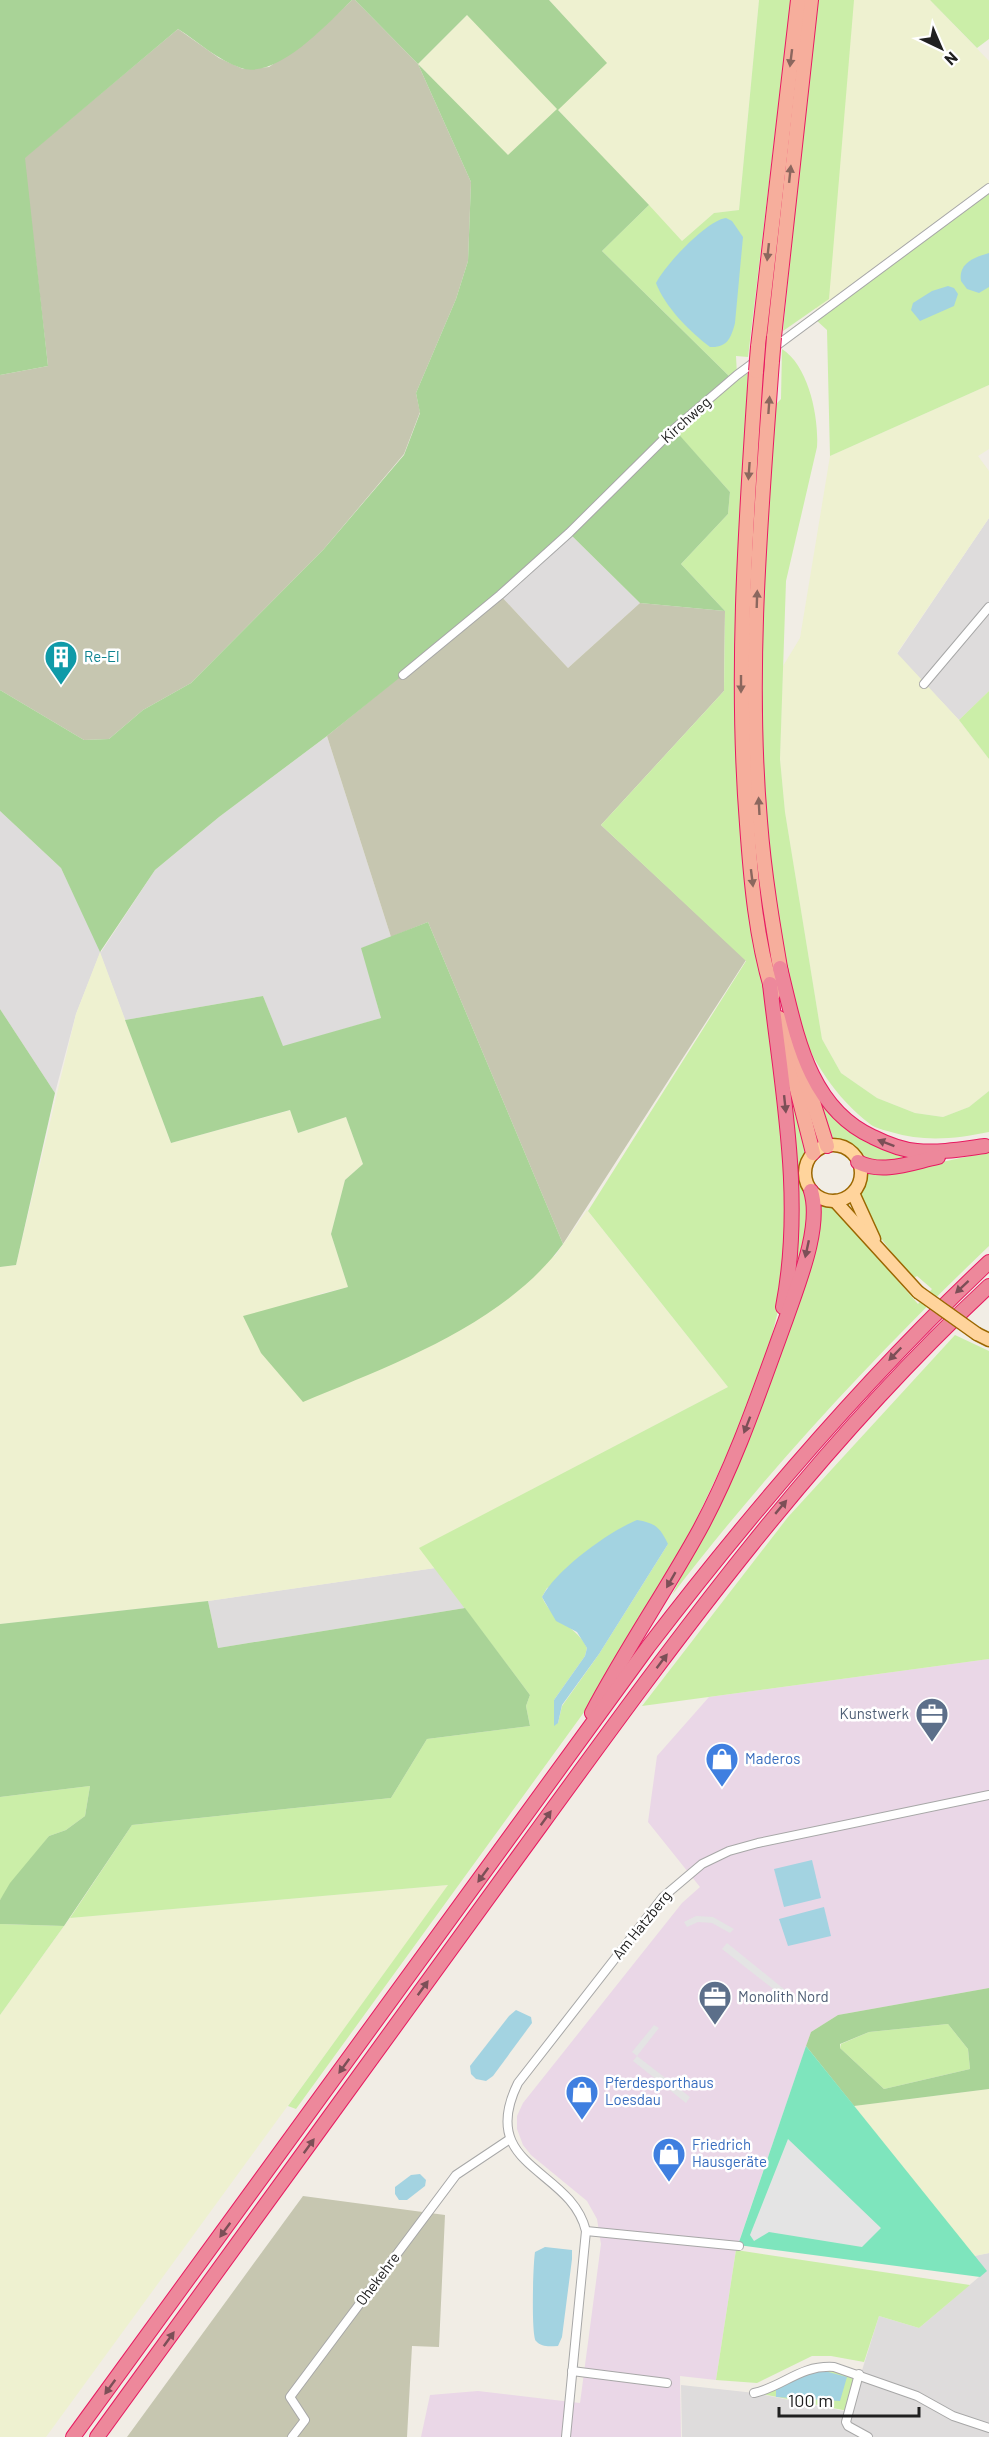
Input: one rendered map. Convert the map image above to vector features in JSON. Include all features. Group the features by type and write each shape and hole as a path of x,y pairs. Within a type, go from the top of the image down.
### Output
{"highway":[{"path":"767,1370 788,1281 792,1219 786,1113 770,984 752,879 741,722 744,576 758,347 798,0"},
{"path":"811,0 771,361 757,595 755,740 760,822 780,968 794,1043 827,1146"},
{"path":"780,968 806,1065 826,1099 846,1120 868,1135 908,1150 940,1151 987,1146"},
{"path":"770,984 813,1153"},
{"path":"858,1162 872,1168 884,1168 987,1146"},
{"path":"567,1760 603,1693 704,1521 741,1440 804,1262 813,1215 811,1191"},
{"path":"73,2437 663,1628 766,1497 885,1365 989,1262"},
{"path":"97,2437 623,1713 727,1574 782,1506 863,1414 989,1286"}],"main road":[{"path":"827,1146 848,1150 858,1162 860,1178 853,1193 835,1201 823,1200 811,1191 804,1173 813,1153 827,1146"},
{"path":"853,1193 879,1251"},
{"path":"835,1201 918,1292 976,1334 989,1340"}],"street":[{"name":"Kirchweg","path":"403,675 500,595 569,533 674,429 737,375 989,188"},
{"path":"924,684 989,607"},
{"name":"Am Hatzberg","path":"510,2139 506,2120 509,2102 518,2083 650,1912 678,1883 702,1864 729,1851 758,1843 989,1795"},
{"path":"510,2139 520,2156 533,2169 570,2198 582,2215 586,2231 566,2437"},
{"name":"Ohekehre","path":"292,2437 305,2420 290,2397 456,2175 510,2139"},
{"path":"586,2231 739,2246"},
{"path":"754,2393 765,2390 802,2370 820,2366 834,2367 918,2396 953,2416 989,2428"},
{"path":"572,2371 667,2383"},
{"path":"859,2374 846,2422 848,2426 868,2437"}],"shaded area":[{"path":"352,0 355,0 418,64 471,182 468,261 456,299 416,393 420,412 404,454 323,550 191,683 143,710 109,739 84,740 0,690 0,375 48,366 24,158 178,29 219,58 243,69 269,67 316,34"},
{"path":"549,0 759,0 739,210 714,213 682,241 558,110 508,156 418,64 467,15 606,63"},
{"path":"846,0 930,0 989,61 989,188 815,319"},
{"path":"989,385 989,449 978,456 989,471 989,518 897,653 959,720 989,759 989,1091 969,1107 943,1117 915,1113 877,1098 841,1073 822,1039 785,812 780,759 783,666 800,638 830,456"},
{"path":"989,518 989,691 959,720 897,654"},
{"path":"569,533 640,603 568,668 500,595"},
{"path":"500,595 568,668 640,603 725,611 724,691 601,825 746,960 563,1244 428,922 391,937 327,736"},
{"path":"327,736 391,937 362,948 381,1018 283,1047 263,996 125,1020 100,953 76,1014 55,1093 0,1009 0,811 61,868 101,952 155,870 219,817"},
{"path":"100,952 171,1143 291,1110 298,1133 346,1117 363,1164 345,1180 331,1234 348,1287 311,1296 555,1256 587,1210 728,1387 420,1548 435,1568 208,1601 0,1624 0,1267 16,1265 76,1014"},
{"path":"435,1568 465,1608 218,1648 208,1601"},
{"path":"989,1659 989,1988 838,2015 811,2032 736,2250 716,2380 680,2376 681,2437 421,2437 430,2395 478,2391 580,2403 601,2244 597,2219 587,2201 531,2155 523,2145 517,2129 517,2116 523,2103 682,1903 700,1887 648,1822 657,1756 709,1697"},
{"path":"449,1885 46,2437 0,2437 0,2015 70,1918"},
{"path":"696,1916 713,1917 734,1929 730,1933 712,1923 698,1922 687,1927 684,1922"},
{"path":"727,1943 785,1990 781,1995 722,1949"},
{"path":"654,2025 659,2028 637,2056 632,2052"},
{"path":"637,2056 690,2097 686,2103 633,2061"},
{"path":"989,2089 989,2253 974,2256 854,2106"},
{"path":"788,2139 881,2228 862,2247 769,2232 754,2241 750,2235"},
{"path":"303,2196 445,2215 439,2347 412,2346 407,2437 127,2437"},
{"path":"989,2253 989,2437 682,2437 681,2385 755,2393 849,2412 879,2316 919,2328 986,2271 974,2256"}],"green space":[{"path":"0,0 352,0 316,35 286,58 270,66 255,69 241,68 224,60 178,29 25,158 48,366 0,375"},
{"path":"355,0 549,0 607,63 558,110 649,205 602,251 732,379 674,429 730,492 728,514 681,564 725,611 640,603 569,533 403,675 327,736 219,817 155,870 100,952 61,868 0,811 0,690 84,740 109,739 143,710 191,683 323,550 404,455 420,413 416,393 456,299 468,261 471,182 418,64","holes":["467,15 557,109 508,155 418,64"]},
{"path":"759,0 791,0 748,357 736,356 737,375 732,379 602,251 649,205 682,241 714,213 739,210"},
{"path":"816,0 854,0 829,299 783,331"},
{"path":"930,0 989,0 989,39 977,48"},
{"path":"989,188 989,385 830,456 827,330 815,319"},
{"path":"782,349 799,367 805,380 814,408 817,435 817,447 786,581 780,759 785,812 822,1039 841,1073 877,1098 915,1113 943,1117 969,1107 989,1091 989,1132 952,1138 928,1138 903,1135 872,1125 846,1103 826,1078 803,1036 794,1011 771,867 762,735 761,669 766,538 774,406 781,399"},
{"path":"748,373 735,701 738,782 757,949 774,1051 787,1191 786,1261 779,1307 768,1351 739,1429 674,1567 619,1664 296,2109 288,2106 448,1885 70,1918 132,1825 391,1798 427,1739 530,1726 526,1706 530,1695 419,1548 728,1387 588,1211 746,961 601,825 724,691 725,611 681,564 728,514 730,492 677,433 730,385","holes":["668,1544 599,1654 562,1706 558,1723 554,1700 585,1656 587,1648 578,1635 547,1606 542,1597 547,1588"]},
{"path":"989,691 989,759 959,720"},
{"path":"428,922 563,1244 539,1272 510,1297 478,1319 409,1357 303,1402 261,1353 243,1316 348,1287 331,1234 345,1180 363,1164 346,1117 298,1133 290,1110 171,1143 125,1020 263,996 283,1046 381,1018 361,948"},
{"path":"0,1009 55,1093 16,1265 0,1267"},
{"path":"787,1062 810,1145 801,1165 802,1182 808,1198 807,1231 794,1282"},
{"path":"808,1080 832,1111 915,1157 879,1164 863,1158 855,1148 829,1135"},
{"path":"989,1152 989,1246 864,1371 784,1458 672,1595 728,1485 820,1206 824,1204 836,1210 918,1304 932,1289 917,1276 912,1279 864,1216 858,1198 866,1173 895,1172"},
{"path":"955,1335 989,1351 989,1659 642,1706 788,1517"},
{"path":"208,1601 218,1648 465,1608 530,1695 526,1706 530,1726 427,1739 391,1798 132,1825 64,1926 0,1924 0,1900 10,1883 49,1836 66,1830 85,1816 90,1786 0,1797 0,1624"},
{"path":"90,1786 85,1816 66,1830 49,1836 0,1900 0,1797"},
{"path":"0,1924 64,1926 0,2015"},
{"path":"989,1988 989,2089 854,2106 806,2046 811,2032 838,2015","holes":["948,2024 968,2049 970,2069 884,2089 840,2048 840,2044 869,2032"]},
{"path":"948,2024 968,2049 970,2069 884,2089 840,2048 841,2044 869,2032"},
{"path":"806,2046 987,2271 980,2277 738,2245"},
{"path":"736,2250 970,2285 919,2328 879,2316 864,2362 831,2356 812,2356 757,2383 716,2380"},
{"path":"820,2367 858,2375 848,2411 757,2393"}],"water":[{"path":"726,218 732,221 743,237 735,323 732,333 724,344 710,347 679,318 665,301 656,283 687,244 708,226"},
{"path":"989,253 989,287 979,293 967,289 961,281 965,265"},
{"path":"948,286 954,288 958,294 954,306 920,321 911,310 913,303 932,291"},
{"path":"637,1520 656,1527 668,1544 599,1654 562,1705 558,1723 554,1726 554,1700 585,1656 587,1648 577,1632 556,1621 542,1597 559,1575 584,1552"},
{"path":"812,1860 821,1898 784,1907 774,1869"},
{"path":"824,1907 831,1936 788,1946 779,1919"},
{"path":"516,2010 531,2017 532,2023 493,2076 486,2081 476,2079 471,2074 470,2066"},
{"path":"420,2174 426,2180 425,2186 407,2200 399,2200 395,2194 395,2187 411,2175"},
{"path":"545,2247 572,2250 562,2337 558,2346 541,2345 534,2336 535,2252"},
{"path":"817,2369 847,2377 840,2401 776,2397 776,2389"}],"place":[{"name":"Re-El","path":"61,686"},
{"name":"Kunstwerk","path":"932,1743"},
{"name":"Maderos","path":"722,1788"},
{"name":"Monolith Nord","path":"715,2026"},
{"name":"Pferdesporthaus Loesdau","path":"582,2121"},
{"name":"Friedrich Hausgeräte","path":"669,2183"}]}
